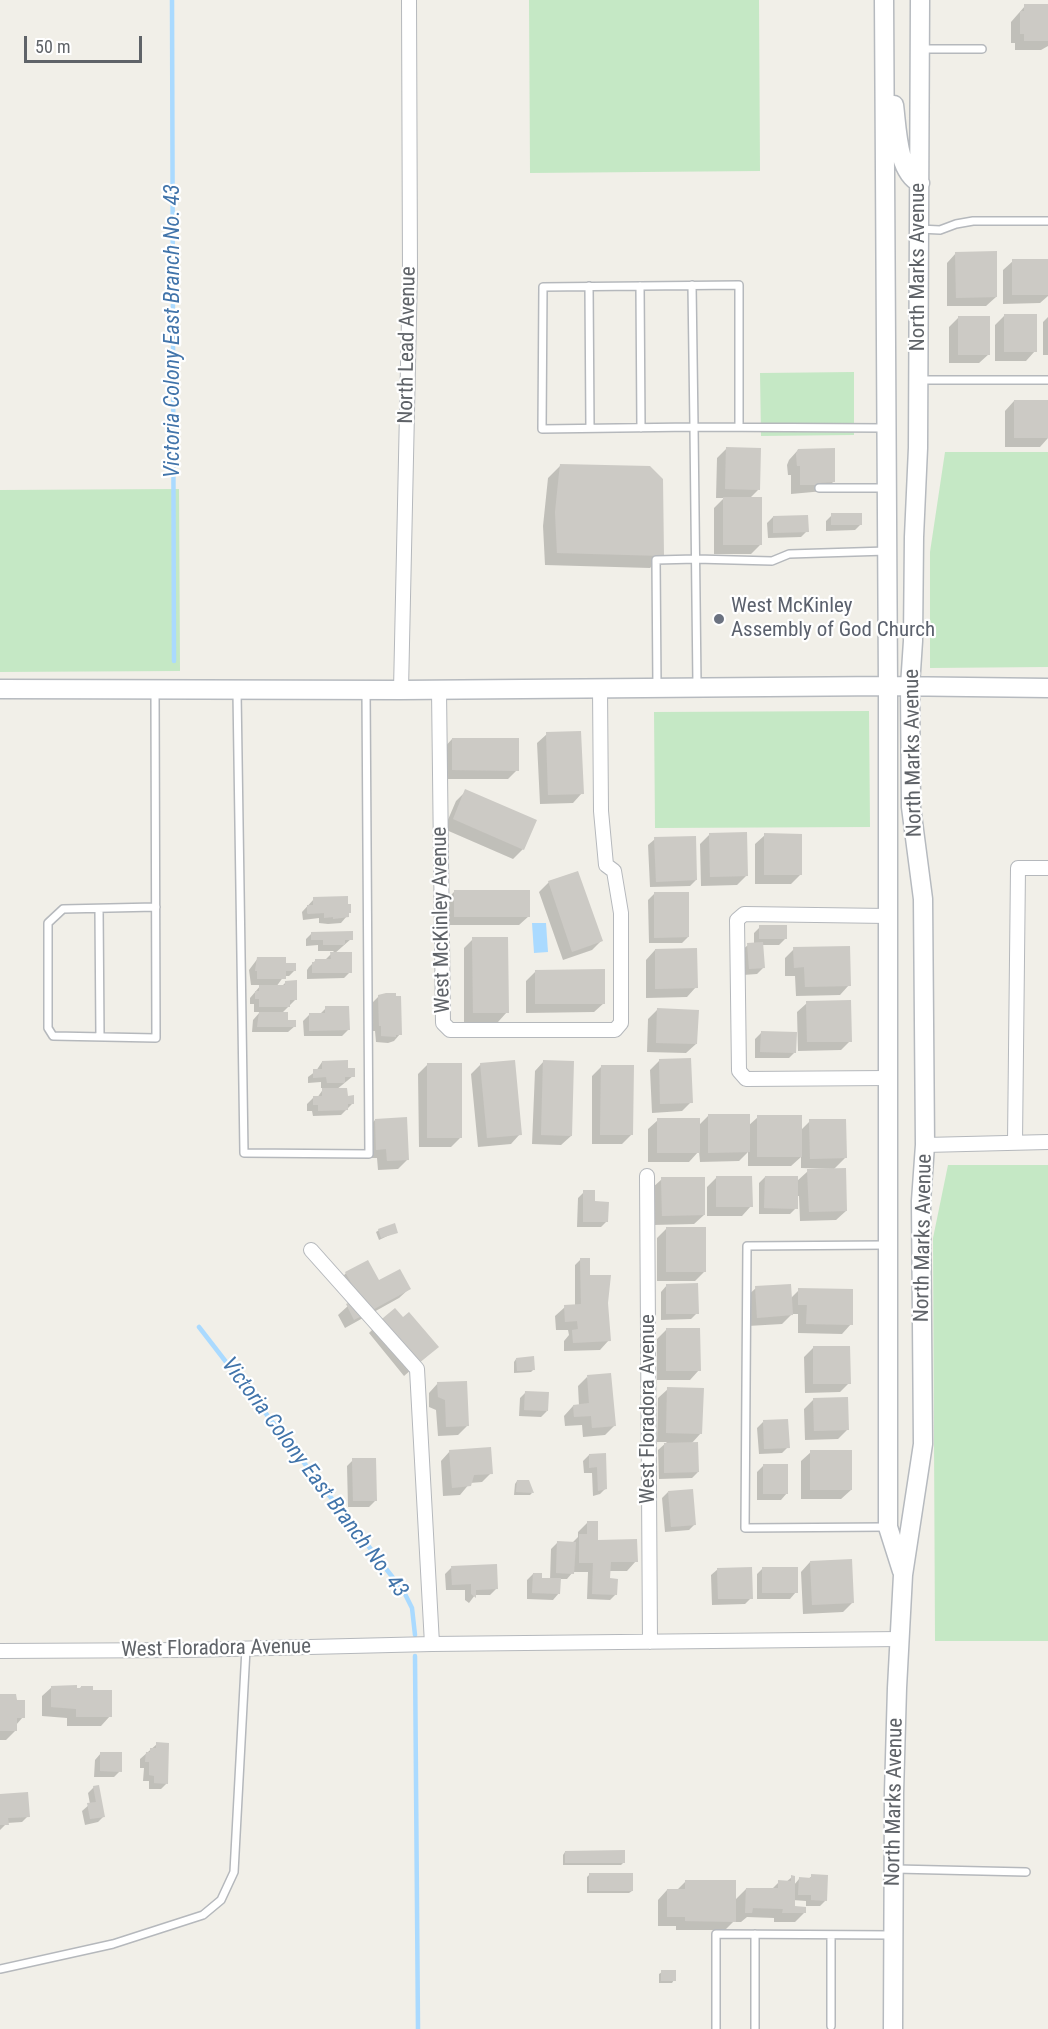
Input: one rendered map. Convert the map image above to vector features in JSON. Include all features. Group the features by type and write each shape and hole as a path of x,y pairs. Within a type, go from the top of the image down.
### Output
{"main road":[{"name":"North Marks Avenue","path":"884,0 888,551 888,1527 903,1575"},
{"name":"North Marks Avenue","path":"893,2029 894,1793 903,1575 923,1444 921,1201 926,1145 923,899 911,807 910,686 913,641 918,380 920,0"},
{"path":"885,29 902,156 908,173 912,179 920,183"},
{"path":"0,689 439,690 888,686 1048,688"}],"street":[{"name":"North Lead Avenue","path":"401,690 410,272 409,0"},
{"name":"West McKinley Avenue","path":"439,690 444,1023 450,1030 615,1030 621,1023 621,913 614,872 606,865 601,811 600,688"},
{"path":"1015,1142 1018,868 1048,868"},
{"path":"888,916 744,914 737,920 739,1071 746,1079 888,1078"},
{"path":"926,1145 1048,1142"},
{"name":"West Floradora Avenue","path":"647,1176 650,1642"},
{"path":"311,1250 417,1369 432,1644"},
{"name":"West Floradora Avenue","path":"0,1651 900,1639"}],"lane":[{"path":"920,49 982,49"},
{"path":"919,229 940,230 973,221 1048,221"},
{"path":"692,285 697,688"},
{"path":"740,426 739,285 543,287 542,429 740,426 886,428"},
{"path":"589,286 590,428"},
{"path":"640,286 641,428"},
{"path":"918,380 1048,380"},
{"path":"819,488 887,488"},
{"path":"657,688 656,560 772,561 789,554 888,551"},
{"path":"155,689 156,907 156,1038 53,1036 48,1028 48,923 63,909 156,907"},
{"path":"237,689 244,1153 369,1154 366,690"},
{"path":"99,909 100,1037"},
{"path":"888,1245 747,1246 745,1528 888,1527"},
{"path":"0,1969 113,1944 203,1915 221,1900 234,1872 246,1649"},
{"path":"894,1869 1026,1872"},
{"path":"716,2029 716,1934 893,1935"},
{"path":"755,1934 755,2029"},
{"path":"831,1935 831,2026"}],"green space":[{"path":"529,0 759,0 760,171 530,173"},
{"path":"854,372 854,435 761,436 760,373"},
{"path":"945,452 1048,452 1048,667 930,668 930,552"},
{"path":"179,489 180,671 0,672 0,490"},
{"path":"869,711 870,827 655,828 654,712"},
{"path":"948,1165 1048,1165 1048,1641 935,1641 933,1238"}],"water":[{"path":"532,923 546,923 548,952 534,953"}],"building":[{"path":"1024,4 1048,4 1048,41 1024,41 1024,34 1020,34 1020,11 1024,11"},
{"path":"997,251 997,297 956,298 955,252"},
{"path":"1012,259 1048,259 1048,295 1012,295"},
{"path":"1004,314 1037,314 1037,352 1004,352"},
{"path":"958,316 990,316 990,355 958,355"},
{"path":"1014,400 1048,400 1048,438 1014,438"},
{"path":"726,447 761,448 760,490 725,489"},
{"path":"835,448 835,482 800,485 800,466 797,466 796,454 798,449"},
{"path":"560,464 650,466 663,479 664,556 557,553 555,512"},
{"path":"723,497 762,497 762,545 723,545"},
{"path":"831,513 862,513 862,525 831,525"},
{"path":"808,515 809,532 773,533 773,516"},
{"path":"581,731 584,794 548,795 546,732"},
{"path":"452,738 519,738 519,771 452,770"},
{"path":"465,789 537,820 524,850 453,819"},
{"path":"747,832 748,876 710,877 709,833"},
{"path":"764,833 802,834 802,875 764,875"},
{"path":"696,836 697,880 656,882 654,837"},
{"path":"578,871 603,941 572,952 548,881"},
{"path":"454,890 530,890 530,917 454,917"},
{"path":"654,892 689,892 689,937 654,938"},
{"path":"348,896 348,904 351,904 349,917 333,919 333,917 324,918 324,913 307,913 307,905 313,905 313,897"},
{"path":"759,925 787,925 787,939 759,939"},
{"path":"353,931 353,940 345,940 345,945 323,945 323,940 311,940 311,932"},
{"path":"472,937 508,937 509,1013 473,1013"},
{"path":"763,942 765,968 749,969 747,943"},
{"path":"850,946 851,986 805,987 804,967 794,968 793,947"},
{"path":"697,948 698,988 655,989 655,949"},
{"path":"330,952 352,952 352,973 312,973 312,962 315,962 315,959 331,959"},
{"path":"257,957 286,957 286,963 296,963 296,971 286,971 286,979 257,979 257,971 255,971"},
{"path":"605,969 605,1004 535,1004 535,970"},
{"path":"297,980 297,1000 290,1000 290,1007 259,1007 259,999 255,999 255,991 259,991 259,985 285,985 285,981"},
{"path":"396,993 396,996 401,996 402,1035 396,1035 396,1037 381,1036 378,995"},
{"path":"851,1000 852,1042 807,1042 806,1001"},
{"path":"325,1006 349,1006 350,1030 309,1031 309,1013 325,1013"},
{"path":"657,1008 699,1010 697,1044 656,1043"},
{"path":"259,1012 288,1012 288,1020 296,1020 296,1027 257,1027"},
{"path":"761,1031 797,1032 796,1053 760,1052"},
{"path":"691,1058 693,1103 660,1104 659,1059"},
{"path":"348,1060 348,1068 355,1068 355,1077 345,1077 345,1083 327,1083 326,1077 313,1078 313,1069 322,1069 322,1061"},
{"path":"515,1060 522,1135 487,1138 480,1063"},
{"path":"543,1060 574,1061 572,1136 541,1135"},
{"path":"427,1063 462,1063 462,1138 427,1138"},
{"path":"601,1065 634,1065 633,1135 600,1135"},
{"path":"322,1088 347,1088 348,1096 354,1095 354,1104 348,1104 348,1110 318,1111 318,1105 313,1105 313,1096 322,1096"},
{"path":"708,1114 750,1114 750,1152 708,1153"},
{"path":"757,1115 802,1115 802,1157 757,1157"},
{"path":"407,1117 409,1160 387,1161 386,1149 376,1150 375,1119"},
{"path":"657,1118 700,1118 700,1153 657,1153"},
{"path":"809,1119 846,1119 847,1158 810,1159"},
{"path":"846,1168 847,1211 809,1212 807,1169"},
{"path":"716,1176 752,1176 753,1207 716,1207"},
{"path":"765,1176 798,1176 798,1209 764,1208"},
{"path":"661,1177 705,1177 705,1215 662,1216"},
{"path":"583,1190 595,1190 595,1201 609,1202 608,1222 583,1222"},
{"path":"395,1223 398,1233 381,1238 378,1229"},
{"path":"666,1227 706,1227 706,1272 666,1272"},
{"path":"580,1258 590,1258 590,1275 611,1275 608,1303 611,1341 573,1343 572,1330 578,1329 577,1321 565,1322 564,1305 581,1304"},
{"path":"368,1260 379,1280 400,1269 411,1289 354,1320 346,1304 359,1297 345,1272"},
{"path":"698,1283 699,1314 666,1314 666,1284"},
{"path":"791,1284 793,1315 757,1318 755,1286"},
{"path":"798,1288 853,1289 853,1325 806,1324 807,1305 798,1305"},
{"path":"395,1308 403,1317 409,1312 439,1347 414,1367 377,1323"},
{"path":"666,1328 700,1328 701,1371 666,1371"},
{"path":"813,1346 850,1346 851,1384 813,1384"},
{"path":"534,1356 535,1370 517,1371 516,1358"},
{"path":"611,1373 616,1426 592,1428 591,1416 574,1417 573,1405 589,1403 587,1375"},
{"path":"467,1381 469,1426 446,1427 445,1400 438,1397 437,1382"},
{"path":"667,1387 704,1388 702,1434 666,1433"},
{"path":"525,1391 549,1392 548,1411 524,1410"},
{"path":"848,1397 849,1430 814,1431 813,1398"},
{"path":"788,1419 790,1448 764,1449 763,1420"},
{"path":"698,1442 699,1472 664,1473 664,1443"},
{"path":"491,1447 493,1474 474,1475 471,1486 452,1488 449,1450"},
{"path":"810,1450 852,1450 852,1490 810,1490"},
{"path":"606,1453 607,1489 598,1491 597,1467 589,1468 589,1454"},
{"path":"352,1458 376,1458 377,1501 353,1501"},
{"path":"763,1464 788,1464 788,1494 763,1494"},
{"path":"517,1480 529,1480 534,1493 516,1492"},
{"path":"693,1489 696,1525 671,1527 668,1491"},
{"path":"587,1521 598,1521 598,1540 637,1539 638,1562 611,1562 610,1578 618,1579 617,1595 592,1594 593,1563 579,1563 579,1534 587,1534"},
{"path":"557,1541 576,1542 574,1574 556,1573"},
{"path":"852,1559 854,1603 812,1605 810,1561"},
{"path":"497,1564 498,1589 476,1590 476,1598 471,1594 471,1584 452,1585 451,1566"},
{"path":"752,1567 753,1599 718,1599 717,1568"},
{"path":"762,1567 798,1567 798,1593 762,1593"},
{"path":"533,1573 542,1573 542,1578 561,1578 560,1594 532,1593"},
{"path":"77,1685 77,1688 93,1686 93,1690 112,1690 112,1717 76,1717 76,1709 51,1707 51,1686"},
{"path":"0,1694 16,1694 17,1700 25,1700 25,1718 17,1718 17,1731 0,1731"},
{"path":"156,1742 169,1743 168,1784 154,1783 154,1776 149,1775 149,1762 145,1762 146,1752 150,1752 150,1748 156,1748"},
{"path":"100,1752 122,1752 122,1772 100,1771"},
{"path":"99,1785 105,1817 90,1819 87,1803 96,1802 93,1786"},
{"path":"28,1792 30,1817 8,1818 9,1825 0,1825 0,1794"},
{"path":"625,1850 625,1863 565,1863 565,1851"},
{"path":"589,1873 633,1873 633,1891 589,1891"},
{"path":"811,1874 828,1875 827,1901 811,1900 811,1895 798,1895 799,1877 811,1878"},
{"path":"791,1875 795,1876 795,1906 806,1907 806,1913 782,1913 783,1909 753,1908 752,1913 745,1913 746,1888 778,1888 778,1880 791,1881"},
{"path":"685,1880 736,1880 736,1922 685,1921 685,1917 667,1917 667,1889 685,1889"},
{"path":"661,1970 676,1970 676,1981 661,1981"}],"waterway":[{"name":"Victoria Colony East Branch No. 43","path":"172,0 174,661"},
{"name":"Victoria Colony East Branch No. 43","path":"199,1327 404,1592 412,1608 415,1635"},
{"name":"Victoria Colony East Branch No. 43","path":"415,1656 418,2029"}],"place":[{"name":"West McKinley Assembly of God Church","path":"719,619"}]}
